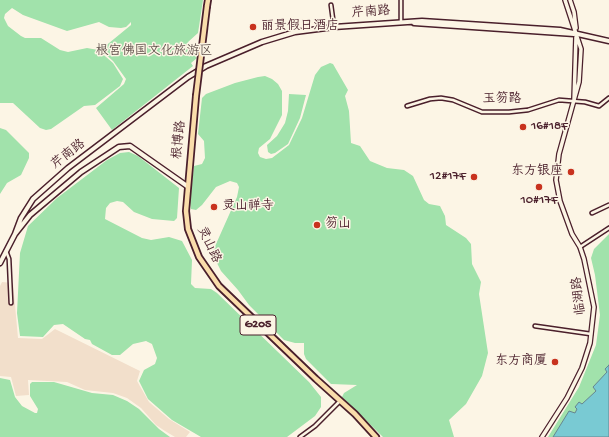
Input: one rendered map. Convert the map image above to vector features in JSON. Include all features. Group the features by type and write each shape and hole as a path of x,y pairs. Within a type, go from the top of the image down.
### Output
{"highway":[{"name":"根博路","path":"187,186 206,6 208,0"},
{"name":"灵山路","path":"187,186 186,211 188,229 199,257 213,280 252,320 340,400 376,437"}],"main road":[{"name":"芹南路","path":"15,234 21,218 38,194 68,168 188,77 212,63 262,42 296,32 401,21 560,30 609,41"},
{"path":"0,263 15,234 30,215 81,172 110,152 125,145 135,149 187,186"}],"street":[{"path":"401,0 401,21"},
{"path":"565,0 577,34"},
{"path":"570,0 574,12 577,34 573,81 574,101"},
{"path":"331,5 334,27"},
{"name":"临湖路","path":"542,437 578,378 591,334 594,307 591,287 580,247 572,234 560,201 556,180 559,154 580,82 581,49 577,34"},
{"name":"玉笏路","path":"407,106 441,98 453,100 482,112 509,112 528,110 559,100 574,101 599,106 609,98"},
{"path":"592,214 609,205"},
{"path":"580,247 609,228"},
{"path":"6,251 9,259 11,303"},
{"path":"535,326 591,334"},
{"path":"300,437 315,426 340,400"}],"shaded area":[{"path":"2,282 13,283 18,338 42,339 55,329 140,371 137,381 149,402 169,419 190,432 186,437 175,437 165,431 156,425 141,408 127,398 113,393 85,390 67,382 28,380 29,395 16,396 11,377 0,376 0,286"}],"green space":[{"name":"根宫佛国文化旅游区","path":"0,0 203,0 198,33 188,42 190,51 197,58 191,63 193,66 112,130 96,108 124,84 126,79 113,61 103,52 103,48 131,25 131,22 126,27 121,28 109,27 99,22 67,31 23,15 12,8 5,14 4,18 8,26 21,36 25,38 41,38 60,50 68,52 87,48 98,50 113,63 123,79 120,86 95,105 84,106 51,129 46,130 40,128 13,103 0,103"},
{"path":"330,63 333,64 348,90 345,96 349,111 351,143 360,146 370,161 387,168 404,170 413,176 424,200 429,204 440,206 445,216 446,225 466,238 471,244 472,264 481,282 479,294 488,353 482,376 466,404 449,420 454,437 383,437 342,397 344,393 357,385 331,384 306,359 304,354 304,343 295,343 284,340 249,305 221,271 212,253 237,197 239,187 237,183 230,181 216,187 202,205 196,210 191,209 190,202 194,166 202,164 205,158 204,141 198,134 202,98 206,94 235,83 258,77 265,76 278,84 282,91 282,115 270,139 259,148 258,153 260,157 266,159 272,158 289,145 302,118 315,75 321,67"},
{"path":"289,94 306,95 300,118 288,144 271,154 268,152 267,145 277,136 285,123 288,111"},
{"path":"0,128 6,130 29,153 29,158 21,175 7,183 0,194"},
{"path":"129,152 138,156 179,188 177,218 174,221 152,219 134,212 123,202 117,201 110,203 106,208 105,219 142,238 151,240 169,237 182,241 192,260 191,284 195,288 211,289 217,293 309,382 321,397 321,407 315,416 287,437 201,437 172,420 148,399 139,381 144,370 155,364 157,358 152,344 146,341 133,344 120,355 112,355 92,344 90,340 85,339 63,324 54,325 43,337 20,336 17,313 20,253 28,226 57,198 107,160 120,153"},
{"path":"609,234 609,437 548,437 579,387 596,345 600,315 595,275 591,258 594,249"},
{"path":"0,378 10,380 15,397 22,406 35,413 37,413 38,409 30,396 30,384 32,382 54,382 92,393 113,395 127,401 139,409 159,429 170,437 0,437"}],"water":[{"path":"609,365 609,437 553,437 569,411 575,413 577,409 575,407 579,402 582,404 596,391 593,387 607,372 605,369"}],"place":[{"name":"丽景假日酒店","path":"253,27"},
{"name":"16#18F","path":"523,127"},
{"name":"东方银座","path":"571,172"},
{"name":"12#17F","path":"474,177"},
{"name":"10#17F","path":"539,187"},
{"name":"灵山禅寺","path":"214,207"},
{"name":"笏山","path":"317,225"},
{"name":"东方商厦","path":"555,362"}]}
